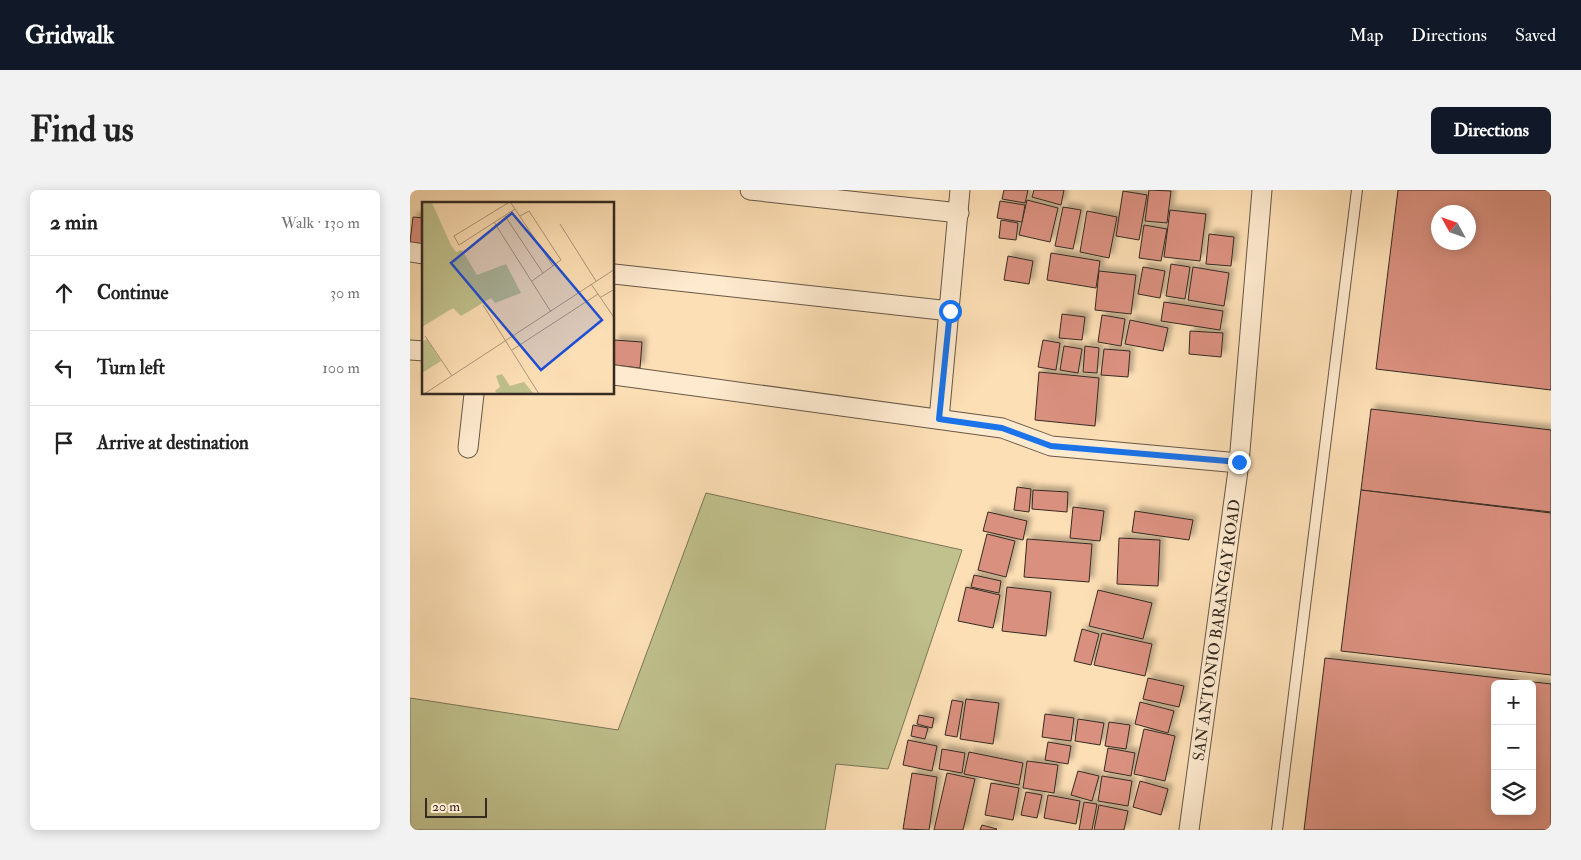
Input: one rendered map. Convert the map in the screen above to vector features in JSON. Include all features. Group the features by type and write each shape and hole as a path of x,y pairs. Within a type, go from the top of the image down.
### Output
{"street":[{"path":"750,190 959,213"},
{"path":"939,419 960,190"},
{"name":"SAN ANTONIO BARANGAY ROAD","path":"1189,830 1239,462 1262,190"},
{"path":"615,274 950,311"},
{"path":"615,375 1002,428 1051,446 1239,462"},
{"path":"468,448 474,395"}],"lane":[{"path":"1277,830 1357,190"}],"green space":[{"path":"706,493 962,550 888,769 836,764 825,830 410,830 410,698 618,730"}],"building":[{"path":"1004,190 1028,190 1025,203 1002,199"},
{"path":"1034,190 1064,190 1061,205 1032,197"},
{"path":"1149,190 1171,191 1167,223 1145,221"},
{"path":"1398,190 1551,190 1551,390 1376,369"},
{"path":"1123,191 1147,195 1139,240 1116,236"},
{"path":"1027,200 1058,208 1050,242 1019,235"},
{"path":"1000,201 1025,205 1022,222 997,218"},
{"path":"1063,207 1081,210 1073,249 1055,246"},
{"path":"1170,210 1206,214 1200,261 1164,257"},
{"path":"1087,211 1117,217 1109,258 1080,252"},
{"path":"413,217 422,218 422,244 410,242"},
{"path":"1001,220 1018,223 1016,240 999,238"},
{"path":"1144,225 1167,229 1161,261 1139,258"},
{"path":"1209,234 1234,237 1231,266 1206,264"},
{"path":"1051,253 1100,261 1096,288 1047,280"},
{"path":"1008,256 1033,261 1029,284 1004,280"},
{"path":"1171,264 1190,267 1185,299 1166,296"},
{"path":"1143,267 1165,271 1160,298 1138,294"},
{"path":"1193,267 1229,273 1224,306 1188,300"},
{"path":"1099,271 1136,275 1131,314 1095,310"},
{"path":"1164,302 1223,311 1220,330 1161,321"},
{"path":"1062,314 1085,317 1082,340 1059,338"},
{"path":"1102,315 1125,319 1121,346 1098,342"},
{"path":"1130,320 1168,328 1163,351 1125,344"},
{"path":"1190,331 1223,333 1221,357 1189,354"},
{"path":"615,340 642,342 640,368 615,365"},
{"path":"1043,340 1060,343 1056,370 1038,367"},
{"path":"1064,346 1082,349 1078,373 1060,370"},
{"path":"1085,346 1099,348 1097,373 1083,372"},
{"path":"1104,349 1130,351 1128,377 1101,375"},
{"path":"1039,372 1099,378 1095,426 1035,420"},
{"path":"1371,409 1551,430 1551,512 1361,490"},
{"path":"1017,487 1031,489 1029,512 1014,510"},
{"path":"1033,490 1068,492 1067,512 1032,509"},
{"path":"1361,490 1551,513 1551,675 1341,651"},
{"path":"1073,507 1104,511 1100,541 1070,538"},
{"path":"1135,511 1193,520 1189,540 1132,532"},
{"path":"988,512 1027,521 1023,540 983,531"},
{"path":"987,534 1015,541 1006,577 978,570"},
{"path":"1119,538 1160,540 1158,586 1117,584"},
{"path":"1027,539 1092,544 1089,582 1024,577"},
{"path":"974,575 1001,581 999,593 971,587"},
{"path":"966,587 1000,595 993,628 958,621"},
{"path":"1007,587 1051,592 1046,636 1002,631"},
{"path":"1098,590 1152,603 1143,639 1089,626"},
{"path":"1082,629 1099,634 1091,665 1074,661"},
{"path":"1102,633 1152,644 1145,676 1094,665"},
{"path":"1325,658 1516,680 1491,680 1491,815 1536,815 1536,682 1551,684 1551,830 1304,830"},
{"path":"1148,678 1184,686 1179,707 1143,699"},
{"path":"966,699 999,703 993,744 960,739"},
{"path":"952,700 963,702 957,737 945,735"},
{"path":"1140,702 1174,711 1168,733 1135,724"},
{"path":"1045,714 1074,718 1071,741 1042,737"},
{"path":"919,715 934,718 932,728 917,724"},
{"path":"1078,719 1104,723 1100,745 1075,741"},
{"path":"1109,722 1130,725 1126,749 1105,746"},
{"path":"913,725 928,728 925,739 911,736"},
{"path":"1144,729 1175,736 1165,781 1134,774"},
{"path":"908,740 937,746 932,771 903,765"},
{"path":"1048,742 1071,746 1068,764 1045,760"},
{"path":"1108,748 1135,753 1131,776 1104,771"},
{"path":"942,749 965,753 962,773 939,769"},
{"path":"969,752 1023,763 1019,785 964,774"},
{"path":"1027,761 1058,765 1054,793 1023,788"},
{"path":"1078,771 1099,776 1092,801 1071,795"},
{"path":"912,773 937,777 929,830 903,829"},
{"path":"947,773 975,779 963,830 934,830"},
{"path":"1102,776 1132,781 1128,806 1098,801"},
{"path":"1140,781 1168,789 1161,815 1133,807"},
{"path":"991,783 1019,788 1013,820 985,815"},
{"path":"1026,792 1042,795 1037,818 1021,815"},
{"path":"1048,795 1080,801 1076,824 1044,818"},
{"path":"1084,802 1097,804 1092,830 1079,830"},
{"path":"1099,805 1128,811 1124,830 1094,830"},
{"path":"982,825 997,829 980,830"}],"route":[{"path":"950,311 939,419 1002,428 1051,446 1239,462"}]}
